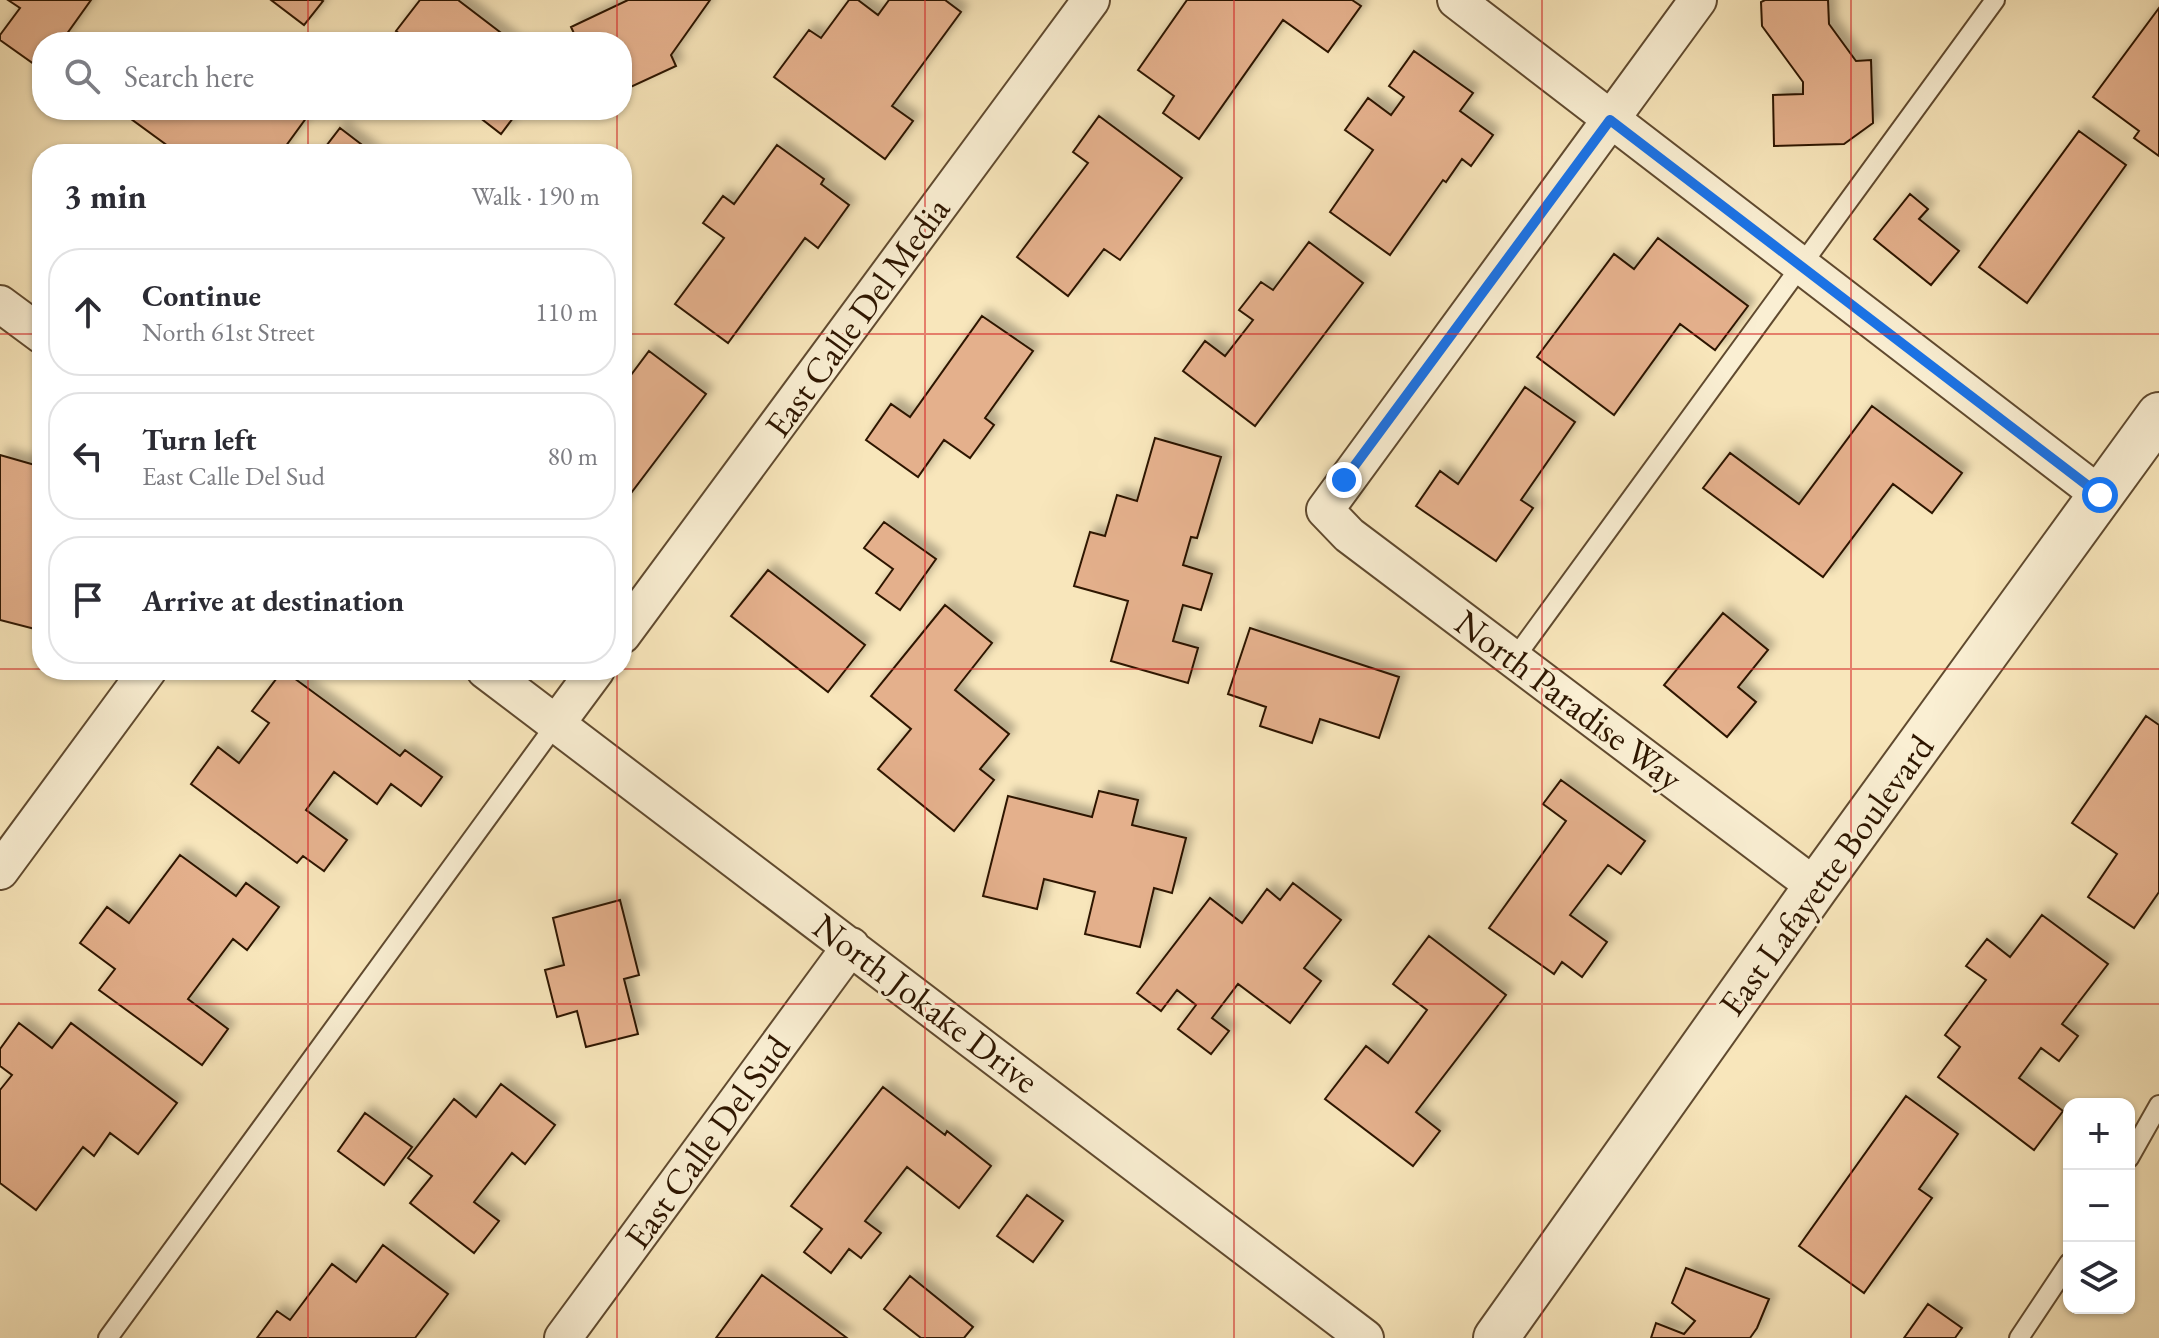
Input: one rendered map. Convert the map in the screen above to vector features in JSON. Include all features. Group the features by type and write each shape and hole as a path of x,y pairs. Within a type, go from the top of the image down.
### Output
{"street":[{"name":"East Calle Del Media","path":"632,621 1091,0"},
{"path":"1456,0 2100,495"},
{"path":"1610,120 1698,0"},
{"name":"North Paradise Way","path":"1610,120 1325,510 1349,535 1816,887"},
{"path":"0,304 32,328"},
{"name":"East Lafayette Boulevard","path":"1496,1338 1816,887 2159,415"},
{"path":"0,871 141,680"},
{"name":"North Jokake Drive","path":"498,680 1365,1338"},
{"path":"556,724 589,680"},
{"name":"East Calle Del Sud","path":"563,1338 851,946"}],"lane":[{"path":"1514,659 1995,0"},
{"path":"108,1338 556,724"},
{"path":"2135,1147 2159,1105"},
{"path":"2019,1338 2063,1272"}],"building":[{"path":"8,0 91,0 68,32 32,32 32,63 0,40 0,35 20,8"},
{"path":"271,0 321,0 323,1 304,25"},
{"path":"420,0 458,0 500,32 397,32"},
{"path":"628,0 710,0 671,55 676,66 632,86 632,32 573,32 571,27"},
{"path":"849,0 858,0 878,15 889,0 945,0 961,12 892,106 913,121 885,159 774,77 809,30 821,38"},
{"path":"1187,0 1352,0 1361,6 1328,52 1283,20 1199,139 1163,113 1174,96 1138,70"},
{"path":"1828,0 1829,24 1856,61 1871,60 1873,123 1844,144 1774,146 1773,95 1803,94 1803,82 1762,26 1761,2"},
{"path":"2159,8 2159,156 2134,138 2139,131 2093,97"},
{"path":"1414,51 1473,93 1460,111 1493,135 1471,166 1462,159 1446,182 1443,180 1390,255 1330,212 1373,150 1345,130 1368,98 1391,115 1404,97 1389,86"},
{"path":"1099,116 1182,178 1120,260 1104,249 1068,296 1017,257 1088,163 1073,152"},
{"path":"132,120 305,120 287,144 165,144"},
{"path":"483,120 512,120 501,134"},
{"path":"340,128 361,144 328,144"},
{"path":"2079,131 2126,165 2027,303 1979,267"},
{"path":"777,145 824,179 821,184 849,205 818,248 805,238 728,343 675,304 724,238 703,223 723,196 734,204"},
{"path":"1910,194 1928,209 1919,219 1959,251 1931,285 1874,239"},
{"path":"1658,238 1748,306 1715,350 1680,324 1614,415 1537,357 1614,254 1634,269"},
{"path":"1309,242 1363,283 1255,426 1183,371 1205,341 1225,356 1253,320 1239,310 1261,282 1273,290"},
{"path":"982,316 1033,351 985,418 994,425 970,458 944,440 918,477 866,440 891,404 910,417"},
{"path":"649,351 706,394 632,492 632,374"},
{"path":"1525,387 1575,422 1521,500 1533,508 1496,561 1416,506 1440,471 1458,484"},
{"path":"1872,406 1962,473 1932,513 1893,484 1823,577 1703,488 1730,453 1799,504"},
{"path":"1155,438 1221,457 1197,538 1191,537 1183,565 1212,574 1201,610 1183,605 1173,641 1198,648 1188,683 1111,661 1128,601 1074,586 1090,532 1105,536 1117,495 1137,501"},
{"path":"0,455 32,464 32,628 0,620"},
{"path":"884,522 936,559 900,610 876,593 893,569 864,548"},
{"path":"768,570 865,645 828,692 731,616"},
{"path":"945,605 992,643 955,690 1009,734 980,769 994,780 954,831 878,769 911,729 871,696"},
{"path":"1723,613 1768,650 1738,687 1756,702 1727,737 1664,685"},
{"path":"1250,628 1399,677 1379,738 1320,719 1312,743 1260,726 1266,707 1228,694"},
{"path":"275,680 297,680 400,756 405,750 442,777 421,806 391,784 377,804 334,772 306,810 347,840 324,871 303,856 297,863 191,784 218,747 239,763 269,723 252,711"},
{"path":"2146,716 2159,725 2159,892 2134,928 2088,897 2117,854 2072,823"},
{"path":"1561,780 1645,841 1621,874 1608,865 1570,915 1607,942 1582,977 1562,962 1554,974 1489,928 1566,821 1543,804"},
{"path":"1099,791 1138,800 1132,825 1186,838 1172,893 1154,888 1140,947 1085,934 1095,892 1044,879 1037,909 983,896 1008,796 1092,817"},
{"path":"180,855 236,896 246,883 279,907 247,950 233,939 188,999 228,1029 202,1065 99,990 115,969 80,943 107,907 129,923"},
{"path":"1293,883 1341,920 1304,968 1321,981 1290,1023 1238,984 1212,1018 1229,1031 1211,1054 1178,1029 1196,1005 1177,990 1161,1011 1137,993 1210,898 1242,923 1267,889 1280,900"},
{"path":"620,900 639,975 624,979 638,1034 586,1047 577,1011 557,1017 545,970 564,965 553,918"},
{"path":"2042,915 2108,964 2062,1024 2078,1036 2059,1061 2041,1048 2019,1078 2063,1111 2034,1150 1938,1077 1960,1047 1945,1035 1986,980 1966,966 1987,939 2010,957"},
{"path":"1429,936 1506,995 1416,1112 1440,1131 1413,1166 1325,1099 1366,1046 1388,1063 1427,1010 1393,984"},
{"path":"19,1023 52,1048 71,1023 177,1103 138,1154 110,1133 94,1156 83,1147 36,1210 0,1183 0,1090 12,1075 0,1066 0,1049"},
{"path":"501,1084 555,1125 525,1164 512,1153 474,1202 499,1221 474,1253 410,1203 432,1176 408,1158 454,1099 476,1117"},
{"path":"883,1087 991,1166 959,1208 907,1167 865,1221 881,1233 861,1258 849,1249 831,1273 804,1252 822,1229 791,1206"},
{"path":"1906,1096 1958,1134 1919,1189 1932,1198 1864,1293 1799,1246"},
{"path":"365,1113 412,1147 384,1185 338,1151"},
{"path":"1027,1195 1063,1221 1033,1262 997,1236"},
{"path":"383,1245 448,1294 415,1338 257,1338 277,1311 290,1320 332,1264 356,1282"},
{"path":"1686,1268 1769,1299 1750,1338 1651,1338 1656,1323 1684,1334 1695,1321 1672,1303"},
{"path":"762,1275 847,1338 716,1338"},
{"path":"910,1276 973,1327 964,1338 921,1338 884,1309"},
{"path":"1928,1304 1962,1328 1955,1338 1904,1338"}],"route":[{"path":"1344,480 1610,120 2100,495"}]}
